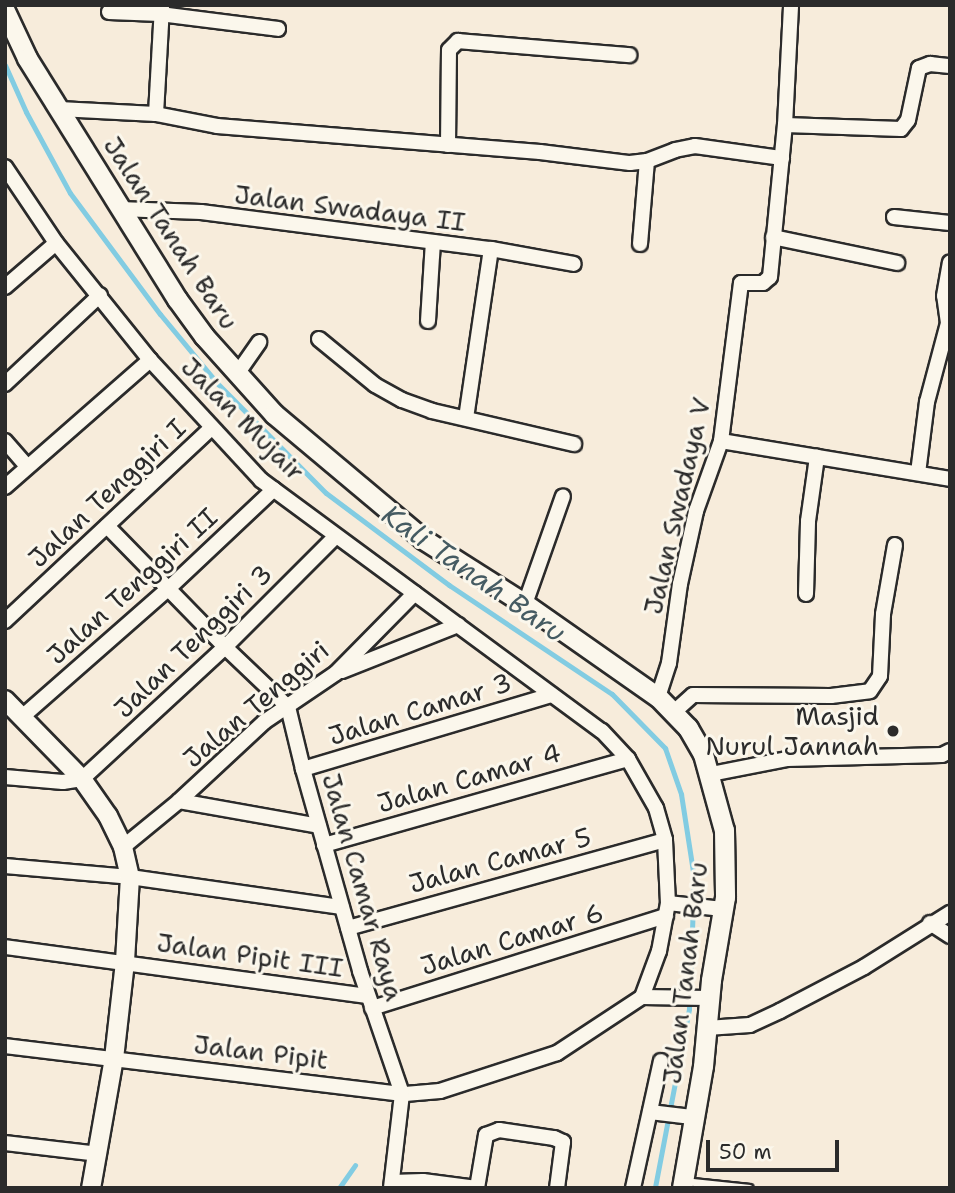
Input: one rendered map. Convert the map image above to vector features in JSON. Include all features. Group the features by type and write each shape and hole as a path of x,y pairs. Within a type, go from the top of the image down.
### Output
{"main road":[{"name":"Jalan Tanah Baru","path":"5,11 27,58 177,299 274,415 423,539 658,696 674,712 698,745 711,774 724,830 726,863 704,998 707,1028 686,1116 682,1184"}],"street":[{"path":"790,5 785,125 773,237 897,263"},
{"path":"156,114 161,10"},
{"path":"109,12 161,10 278,29"},
{"path":"448,145 449,50 457,41 629,55"},
{"path":"785,125 901,129 908,120 919,68 930,64 950,66"},
{"path":"59,109 156,114 217,125 630,163 647,161 675,150 695,146 782,158"},
{"path":"640,244 647,161"},
{"name":"Jalan Mujair","path":"5,167 11,191 100,295 150,360 211,428 274,489 335,537 602,731 628,759 656,808 665,840 671,908 642,997"},
{"name":"Jalan Swadaya II","path":"119,209 201,212 491,249 574,264"},
{"path":"894,217 950,223"},
{"name":"Jalan Swadaya V","path":"658,696 669,663 680,584 696,511 721,441 741,283 763,283 769,280 773,237"},
{"path":"428,321 433,242"},
{"path":"5,287 56,243"},
{"path":"466,418 491,249"},
{"path":"918,473 927,402 948,323 944,296 950,263"},
{"path":"5,384 100,295"},
{"path":"319,339 375,385 402,400 574,444"},
{"path":"237,374 259,342"},
{"path":"5,487 150,360"},
{"name":"Jalan Tenggiri I","path":"5,621 211,428"},
{"path":"5,441 26,466"},
{"path":"721,441 950,479"},
{"path":"806,594 808,521 817,457"},
{"name":"Jalan Tenggiri II","path":"22,717 169,588 274,489"},
{"path":"524,604 562,496"},
{"path":"107,526 225,647 288,706"},
{"name":"Jalan Tenggiri 3","path":"82,779 225,647 335,537"},
{"path":"674,712 693,695 831,696 870,691 880,676 883,614 891,584 895,545"},
{"name":"Jalan Tenggiri","path":"123,847 179,801 264,722 336,673 415,593"},
{"path":"336,673 458,625"},
{"name":"Jalan Camar 3","path":"303,769 551,695"},
{"path":"5,700 82,779 108,816 123,847 130,877 125,962 114,1058 90,1188"},
{"name":"Jalan Camar Raya","path":"288,706 348,928 402,1094"},
{"path":"711,774 787,759 942,755 950,751"},
{"name":"Jalan Camar 4","path":"324,845 628,759"},
{"path":"5,777 63,782 82,779"},
{"path":"179,801 319,826"},
{"name":"Jalan Camar 5","path":"348,928 665,840"},
{"path":"5,866 130,877 342,907"},
{"path":"671,908 717,908"},
{"name":"Jalan Camar 6","path":"370,1002 671,908"},
{"path":"707,1028 750,1025 760,1021 864,967 930,923 950,913"},
{"path":"930,923 950,936"},
{"name":"Jalan Pipit III","path":"5,947 125,962 370,1002"},
{"path":"642,997 704,998"},
{"name":"Jalan Pipit","path":"5,1046 402,1094 440,1091 467,1084 557,1053 642,997"},
{"path":"633,1188 654,1112 661,1061"},
{"path":"402,1094 391,1185 423,1181 477,1188 486,1135 499,1130 554,1138 563,1142 557,1188"},
{"path":"654,1112 686,1116"},
{"path":"5,1143 98,1154"}],"lane":[{"path":"682,1184 749,1188"}],"waterway":[{"name":"Kali Tanah Baru","path":"5,65 26,112 70,193 160,314 218,384 326,493 449,585 612,694 665,748 681,794 694,878 689,1009 655,1188"},
{"path":"339,1188 355,1165"}],"place":[{"name":"Masjid Nurul Jannah","path":"893,731"}]}
